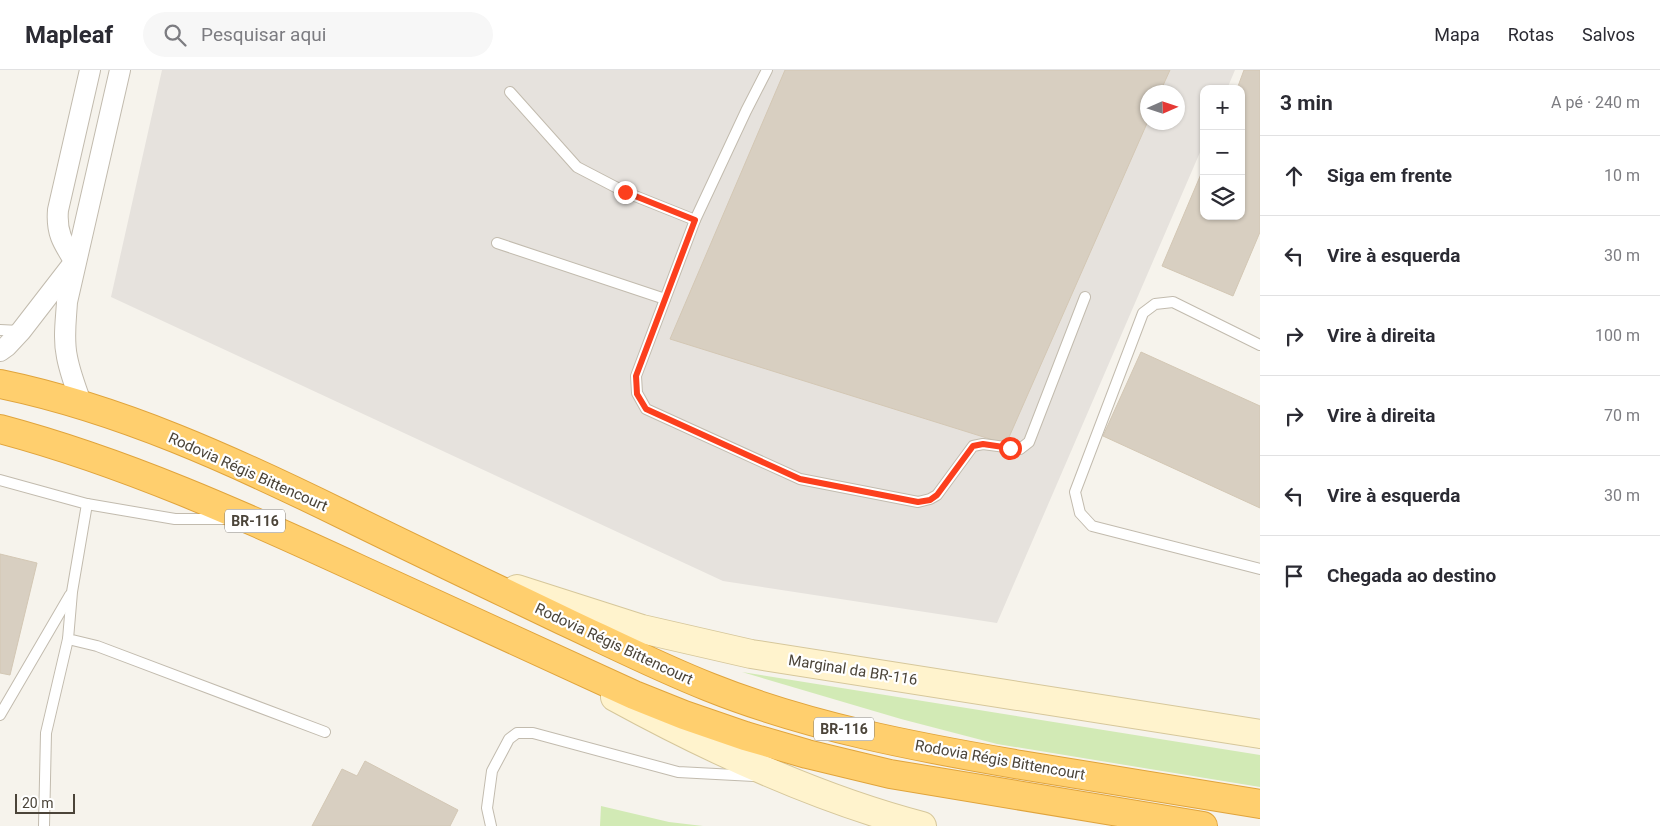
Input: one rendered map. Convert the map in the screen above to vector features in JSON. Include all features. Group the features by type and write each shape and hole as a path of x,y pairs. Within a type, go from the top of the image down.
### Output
{"highway":[{"name":"Rodovia Régis Bittencourt","path":"0,384 82,405 182,440 235,463 675,673 757,705 916,746 1260,804"},
{"name":"Rodovia Régis Bittencourt","path":"0,429 94,458 251,519 634,695 684,715 746,736 807,754 890,774 1204,826"}],"main road":[{"name":"Marginal da BR-116","path":"454,569 642,629 752,654 1260,734"},
{"name":"BR-116","path":"502,635 659,722 780,778 854,805 922,826"}],"street":[{"path":"75,262 61,239 57,224 58,210 90,70"},
{"path":"82,405 66,355 67,302 120,70"},
{"path":"0,350 7,346 21,331 75,262"}],"lane":[{"path":"767,70 695,220 636,376 637,394 646,409 800,479 918,502 930,500 937,495 973,446 983,444 1020,450 1030,442 1085,297"},
{"path":"510,92 577,167 625,192 695,220"},
{"path":"497,243 665,299"},
{"path":"1260,345 1173,302 1155,304 1144,313 1075,492 1080,513 1092,526 1260,569"},
{"path":"0,330 21,331"},
{"path":"0,480 87,504 175,519 251,519"},
{"path":"44,826 46,733 68,639 72,592 87,504"},
{"path":"0,715 72,592"},
{"path":"68,639 97,646 325,732"},
{"path":"491,826 487,808 492,771 509,739 518,733 533,733 678,772 780,778"}],"shaded area":[{"path":"162,70 1235,70 1229,85 1200,85 1200,152 997,623 723,581 111,297"}],"green space":[{"path":"742,672 1260,755 1260,787 997,744 901,719"},
{"path":"601,806 669,822 703,826 600,826"}],"building":[{"path":"785,70 1170,70 1163,85 1140,85 1140,130 1144,130 1006,444 670,339"},
{"path":"1244,70 1260,70 1260,232 1233,296 1162,266 1200,176 1200,220 1245,220 1245,85 1238,85"},
{"path":"1141,352 1260,406 1260,508 1103,436"},
{"path":"0,554 37,563 10,675 0,673"},
{"path":"365,761 458,810 450,826 312,826 342,769 357,776"}],"route":[{"path":"625,192 695,220 636,376 637,394 646,409 800,479 918,502 930,500 937,495 973,446 983,444 1010,448"}]}
